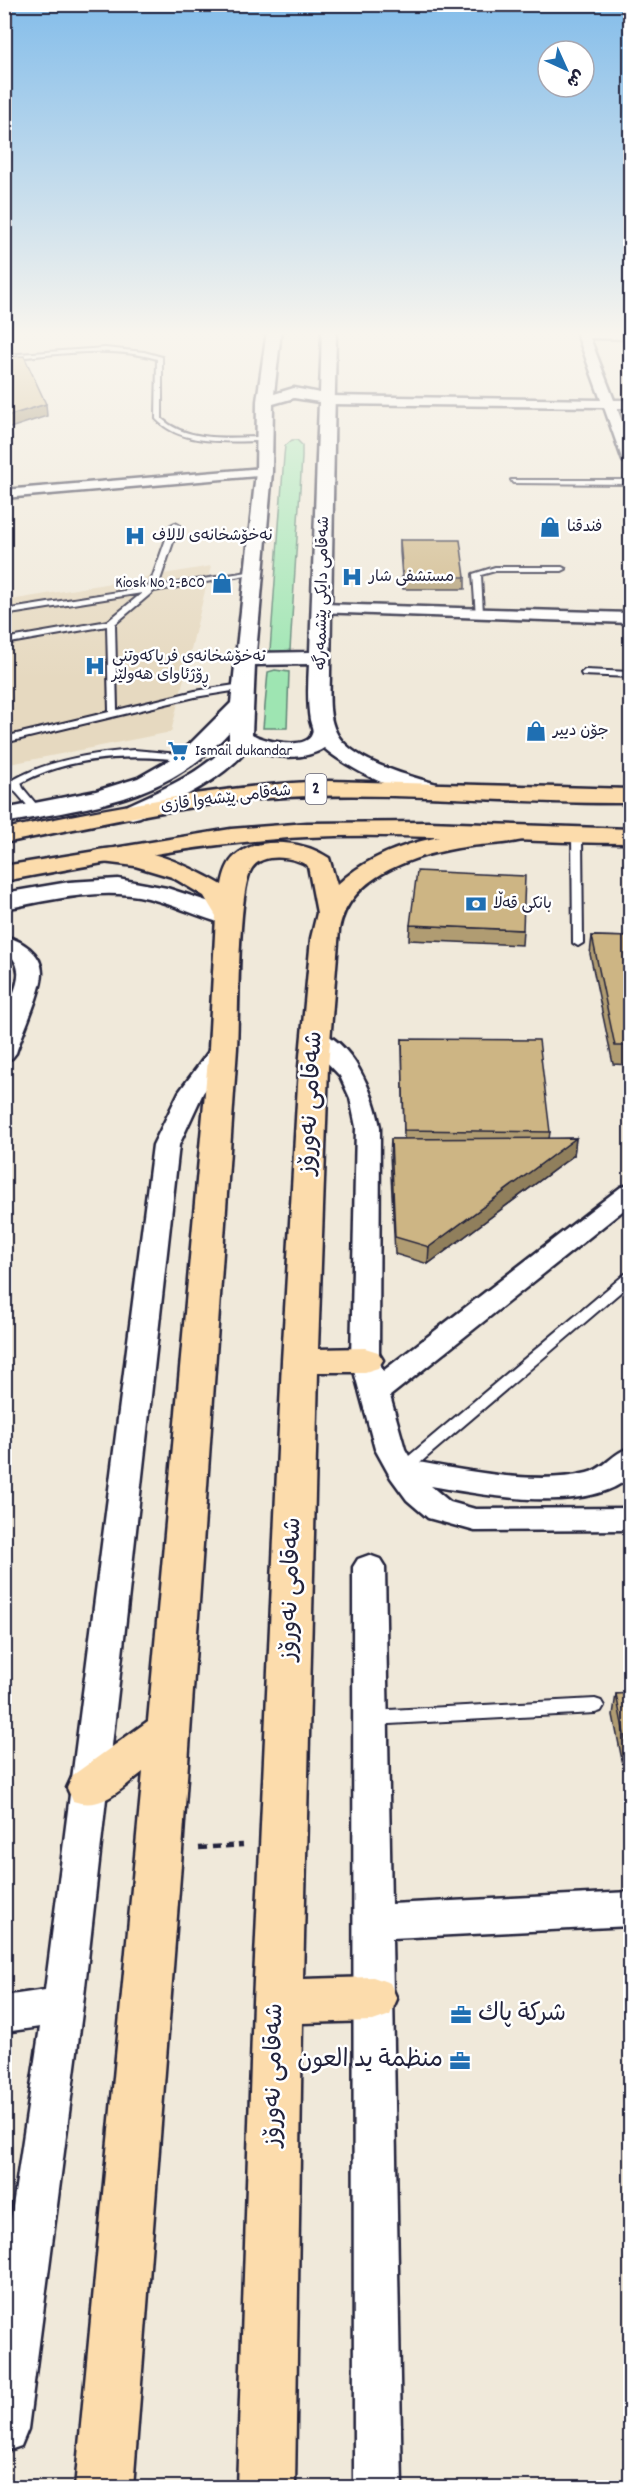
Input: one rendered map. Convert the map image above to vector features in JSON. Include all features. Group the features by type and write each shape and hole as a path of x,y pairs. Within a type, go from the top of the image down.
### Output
{"main road":[{"name":"شەقامی پێشەوا قازی","path":"4,836 43,819 132,812 214,797 284,790 429,789 630,796"},
{"name":"شەقامی پێشەوا قازی","path":"4,874 229,836 306,830 384,828 630,836"},
{"path":"329,912 349,888 388,862 452,841 526,833"},
{"name":"شەقامی نەورۆز","path":"229,917 240,866 254,856 278,851 304,854 320,864 329,912 315,1037 300,1361 277,2002 266,2487"},
{"path":"103,856 153,863 193,878 220,899 229,917 223,1048 104,2487"},
{"path":"300,1361 365,1360"},
{"path":"89,1788 168,1730"},
{"path":"277,2002 373,1999"}],"street":[{"path":"132,812 214,770 240,744 241,697 265,447"},
{"name":"شەقامی دایکی پێشمەرگە","path":"324,732 321,715 320,658 326,447"},
{"path":"4,494 264,472"},
{"path":"322,609 630,618"},
{"path":"245,659 320,658"},
{"path":"4,816 43,819 86,800 144,783 190,758 241,697"},
{"path":"240,737 262,748 291,750 316,743 323,737 324,732"},
{"path":"324,732 335,745 364,765 382,774 429,789"},
{"path":"4,901 63,889 99,886 135,888 229,917"},
{"path":"4,1053 10,1019 31,974 26,959 7,943"},
{"path":"315,1037 344,1064 355,1078 365,1101 368,1127 365,1360 390,1449 402,1470 418,1492 439,1510 475,1520 630,1519"},
{"path":"4,2429 63,2005 166,1145 191,1092 223,1048"},
{"path":"374,1393 630,1192"},
{"path":"402,1470 492,1484 562,1486 606,1479 630,1459"},
{"path":"369,1567 378,2487"},
{"path":"372,1922 630,1909"},
{"path":"4,2014 63,2005"}],"lane":[{"path":"513,481 630,482"},
{"path":"4,642 111,623 153,588 175,525"},
{"path":"478,614 477,573 495,569 562,569"},
{"path":"4,613 254,573"},
{"path":"111,623 113,713"},
{"path":"585,673 630,675"},
{"path":"4,740 195,694 241,697"},
{"path":"43,819 18,789 16,782 25,776 79,762 134,753 190,758"},
{"path":"577,834 578,943"},
{"path":"402,1470 630,1277"},
{"path":"370,1718 595,1706"}],"shaded area":[{"name":"نەخۆشخانەی فریاکەوتنی ڕۆژئاوای هەولێر","path":"211,566 171,732 5,765 5,601"}],"green space":[{"path":"285,447 302,447 290,650 282,653 270,651"},
{"path":"275,670 289,672 287,728 263,728 268,672"}],"building":[{"path":"400,540 460,540 465,577 403,577"},
{"path":"417,871 525,876 523,930 410,925"},
{"path":"592,936 630,937 630,1046 615,1046"},
{"path":"402,1039 539,1040 550,1132 404,1130"},
{"path":"576,1138 429,1247 395,1237 391,1139"},
{"path":"630,1693 630,1764 616,1694"}],"place":[{"name":"فندقنا","path":"550,527"},
{"name":"نەخۆشخانەی لالاف","path":"135,536"},
{"name":"مستشفى شار","path":"352,577"},
{"name":"Kiosk No 2-BC0","path":"222,583"},
{"name":"نەخۆشخانەی فریاکەوتنی ڕۆژئاوای هەولێر","path":"95,666"},
{"name":"جۆن دییر","path":"536,731"},
{"name":"Ismail dukandar","path":"178,751"},
{"name":"بانکی قەڵا","path":"476,904"},
{"name":"شركة پاك","path":"461,2015"},
{"name":"منظمة يد العون","path":"460,2061"}]}
